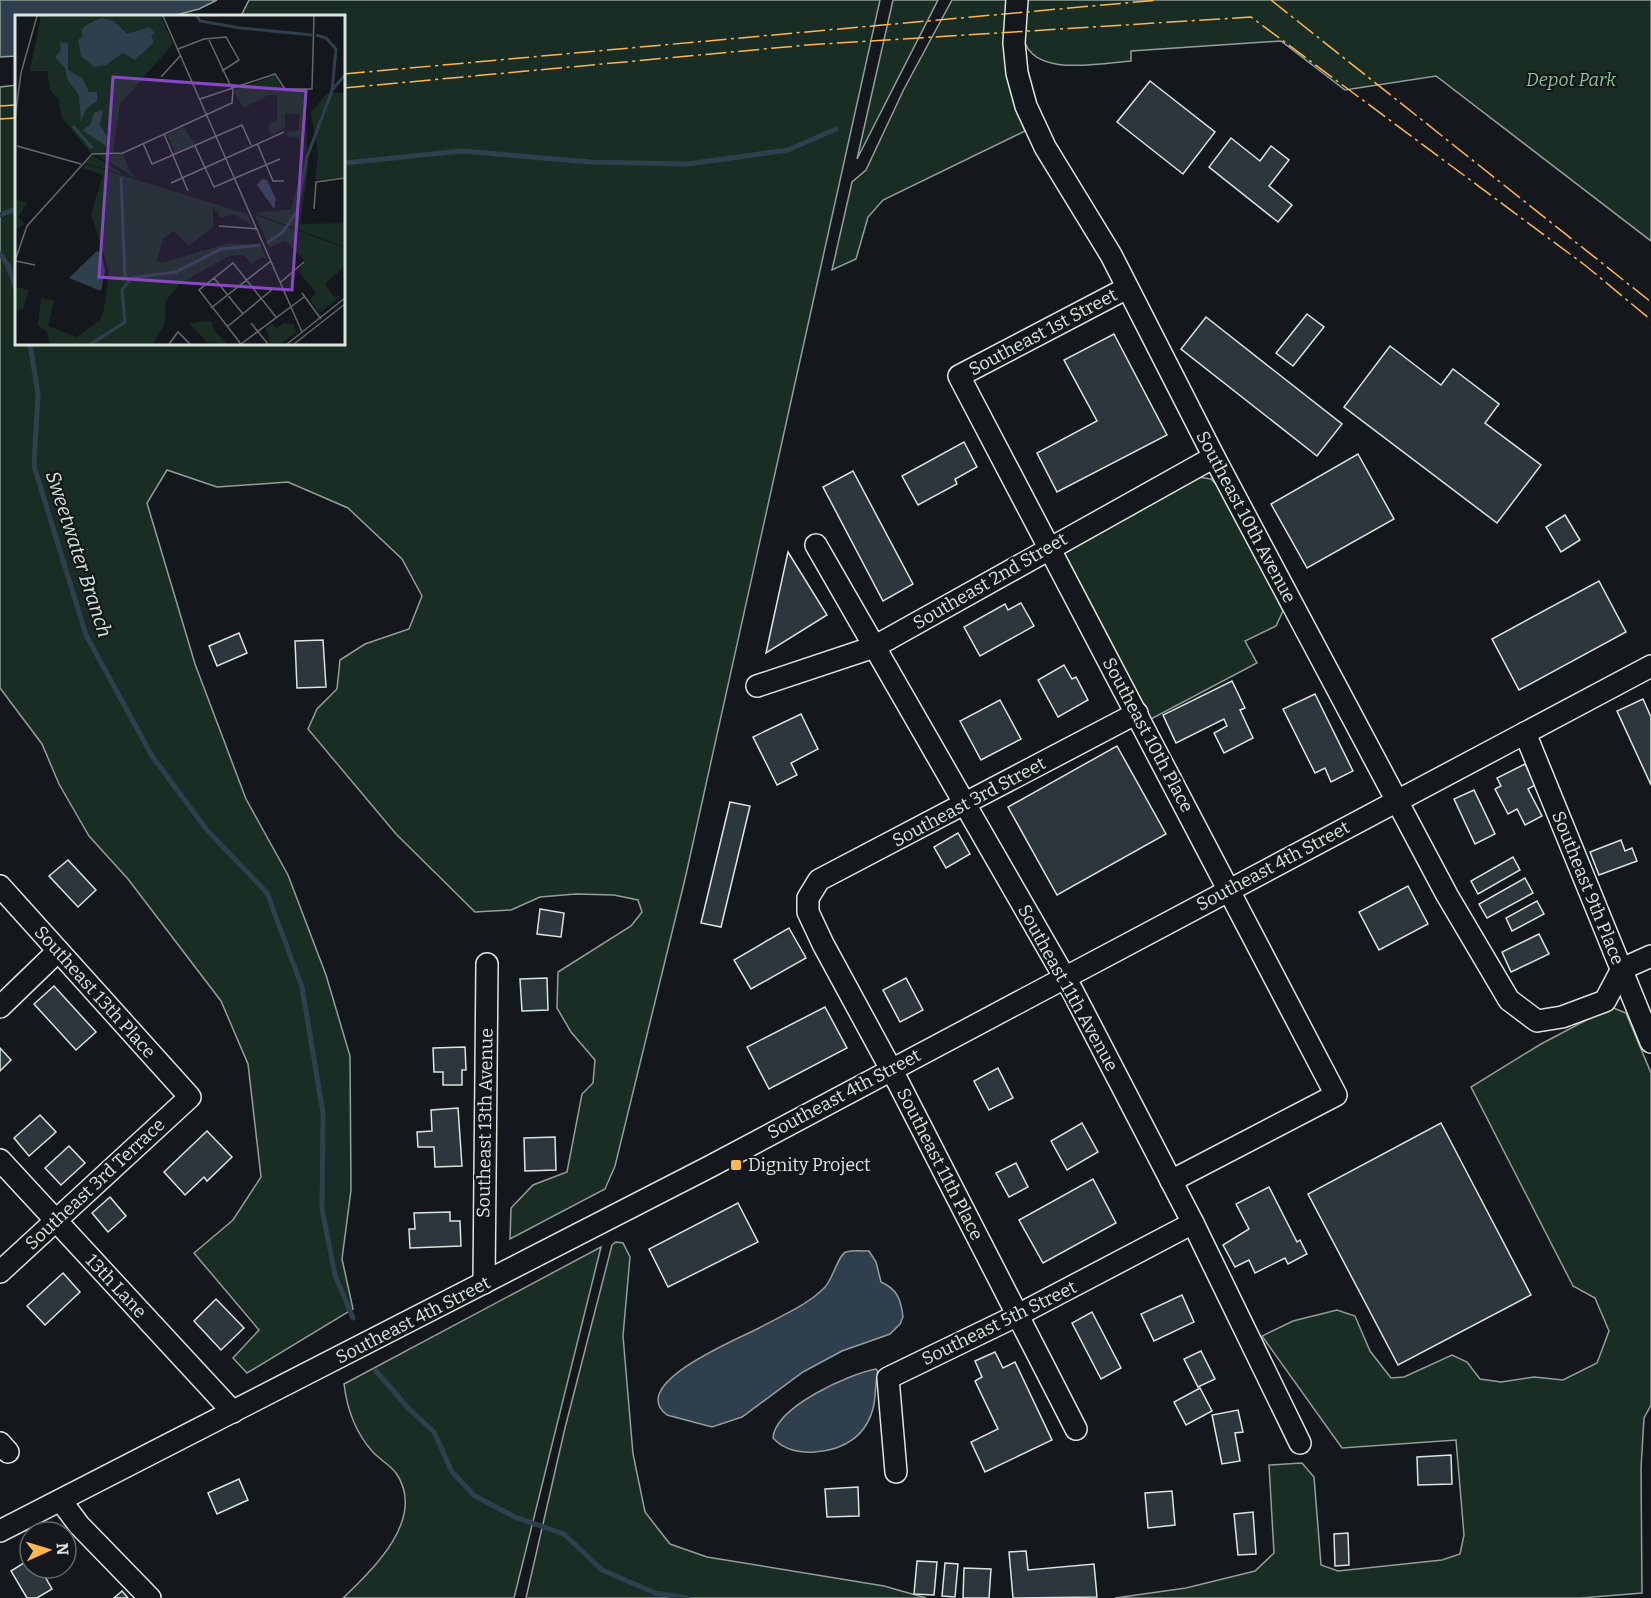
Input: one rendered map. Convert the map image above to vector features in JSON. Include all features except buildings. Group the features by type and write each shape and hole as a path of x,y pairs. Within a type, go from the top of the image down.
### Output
{"street":[{"name":"Southeast 10th Avenue","path":"1017,0 1014,24 1016,65 1034,126 1128,288 1214,457 1396,801 1447,895 1509,1000 1537,1021 1562,1017 1605,1001 1622,969"},
{"name":"Southeast 1st Street","path":"959,376 1128,288"},
{"name":"Southeast 10th Place","path":"959,376 1336,1095 1171,1181"},
{"name":"Southeast 2nd Street","path":"757,686 874,647 1214,457"},
{"name":"Southeast 11th Avenue","path":"816,545 1062,978 1073,992 1193,1223 1300,1443"},
{"name":"Southeast 4th Street","path":"0,1531 484,1283 1651,666"},
{"name":"Southeast 3rd Street","path":"808,898 819,880 1137,713"},
{"name":"Southeast 9th Place","path":"1525,733 1651,1042"},
{"name":"Southeast 13th Place","path":"0,886 190,1097"},
{"name":"Southeast 11th Place","path":"808,898 808,912 823,944 891,1069 1076,1429"},
{"path":"0,1007 58,951"},
{"path":"1622,969 1651,956"},
{"name":"Southeast 13th Avenue","path":"484,1283 487,964"},
{"name":"Southeast 3rd Terrace","path":"0,1272 190,1097"},
{"name":"13th Lane","path":"0,1160 233,1412"},
{"name":"Southeast 5th Street","path":"896,1472 888,1378 1018,1315 1193,1223"},
{"path":"61,1501 79,1525 150,1598"}],"green space":[{"path":"249,0 880,0 685,879 615,1166 605,1189 510,1239 511,1208 533,1185 567,1172 582,1094 593,1083 595,1060 571,1032 557,1008 558,972 631,926 642,912 638,900 614,895 576,894 540,897 511,910 475,912 396,834 308,729 317,709 337,689 340,660 365,644 409,629 422,596 402,559 348,508 288,482 217,487 167,470 147,503 195,664 246,799 288,875 326,975 350,1056 351,1190 342,1259 353,1309 247,1373 233,1358 259,1330 194,1253 233,1220 261,1177 248,1064 221,1001 128,879 89,836 59,784 42,744 0,688 0,87 15,85 15,345 345,345 345,15 242,15"},
{"path":"893,0 938,0 857,159"},
{"path":"952,0 1008,0 1008,67 1018,113 1025,131 883,200 868,217 856,259 832,270 852,182 866,170 904,89"},
{"name":"Depot Park","path":"1026,0 1651,0 1651,241 1436,76 1345,90 1281,41 1131,51 1131,61 1102,64 1050,63 1037,57 1027,47 1023,32"},
{"path":"1198,477 1211,479 1217,485 1283,611 1276,626 1245,641 1257,663 1151,719 1065,554 1068,547"},
{"path":"1611,1007 1626,1013 1651,1073 1651,1405 1644,1418 1641,1468 1642,1593 1581,1598 1115,1598 1186,1588 1255,1571 1274,1553 1269,1465 1302,1463 1314,1477 1321,1565 1338,1571 1442,1560 1460,1554 1464,1535 1456,1440 1342,1448 1262,1336 1293,1321 1337,1310 1355,1316 1370,1351 1391,1378 1404,1377 1452,1355 1467,1362 1480,1379 1501,1382 1534,1377 1563,1380 1597,1363 1609,1331 1595,1298 1573,1286 1471,1087 1541,1044"},
{"path":"616,1242 623,1243 630,1257 623,1336 633,1454 645,1512 670,1544 707,1557 884,1586 926,1598 526,1598 565,1428 612,1245"},
{"path":"601,1247 514,1598 343,1598 381,1558 401,1525 405,1508 404,1490 396,1473 372,1451 357,1428 347,1402 344,1384"}],"water":[{"path":"0,0 217,0 199,9 176,15 15,15 15,56 0,57"},
{"path":"869,1251 876,1262 881,1282 894,1291 901,1305 903,1317 900,1324 890,1334 842,1351 803,1372 742,1417 712,1427 667,1415 658,1403 661,1390 673,1377 710,1352 811,1299 828,1283 840,1258 846,1252"},
{"path":"876,1369 878,1372 871,1415 854,1439 826,1451 809,1452 787,1448 773,1438 777,1426 799,1404 832,1385"}],"waterway":[{"path":"345,163 462,151 590,162 688,164 788,150 836,129"},
{"path":"0,215 15,209"},
{"name":"Sweetwater Branch","path":"0,254 8,265 15,286"},
{"name":"Sweetwater Branch","path":"30,345 38,394 34,466 86,635 152,756 207,830 267,893 302,987 323,1113 322,1209 335,1275 353,1318"},
{"name":"Sweetwater Branch","path":"376,1371 408,1408 434,1432 452,1472 475,1496 515,1517 564,1534 602,1570 655,1593 687,1598"}],"power":[{"path":"345,74 1158,0"},
{"path":"1271,0 1651,302"},
{"path":"345,88 807,45 1251,17 1586,266 1651,320"},
{"path":"0,106 15,105"},
{"path":"0,119 15,118"}],"place":[{"name":"Dignity Project","path":"736,1165"}]}
